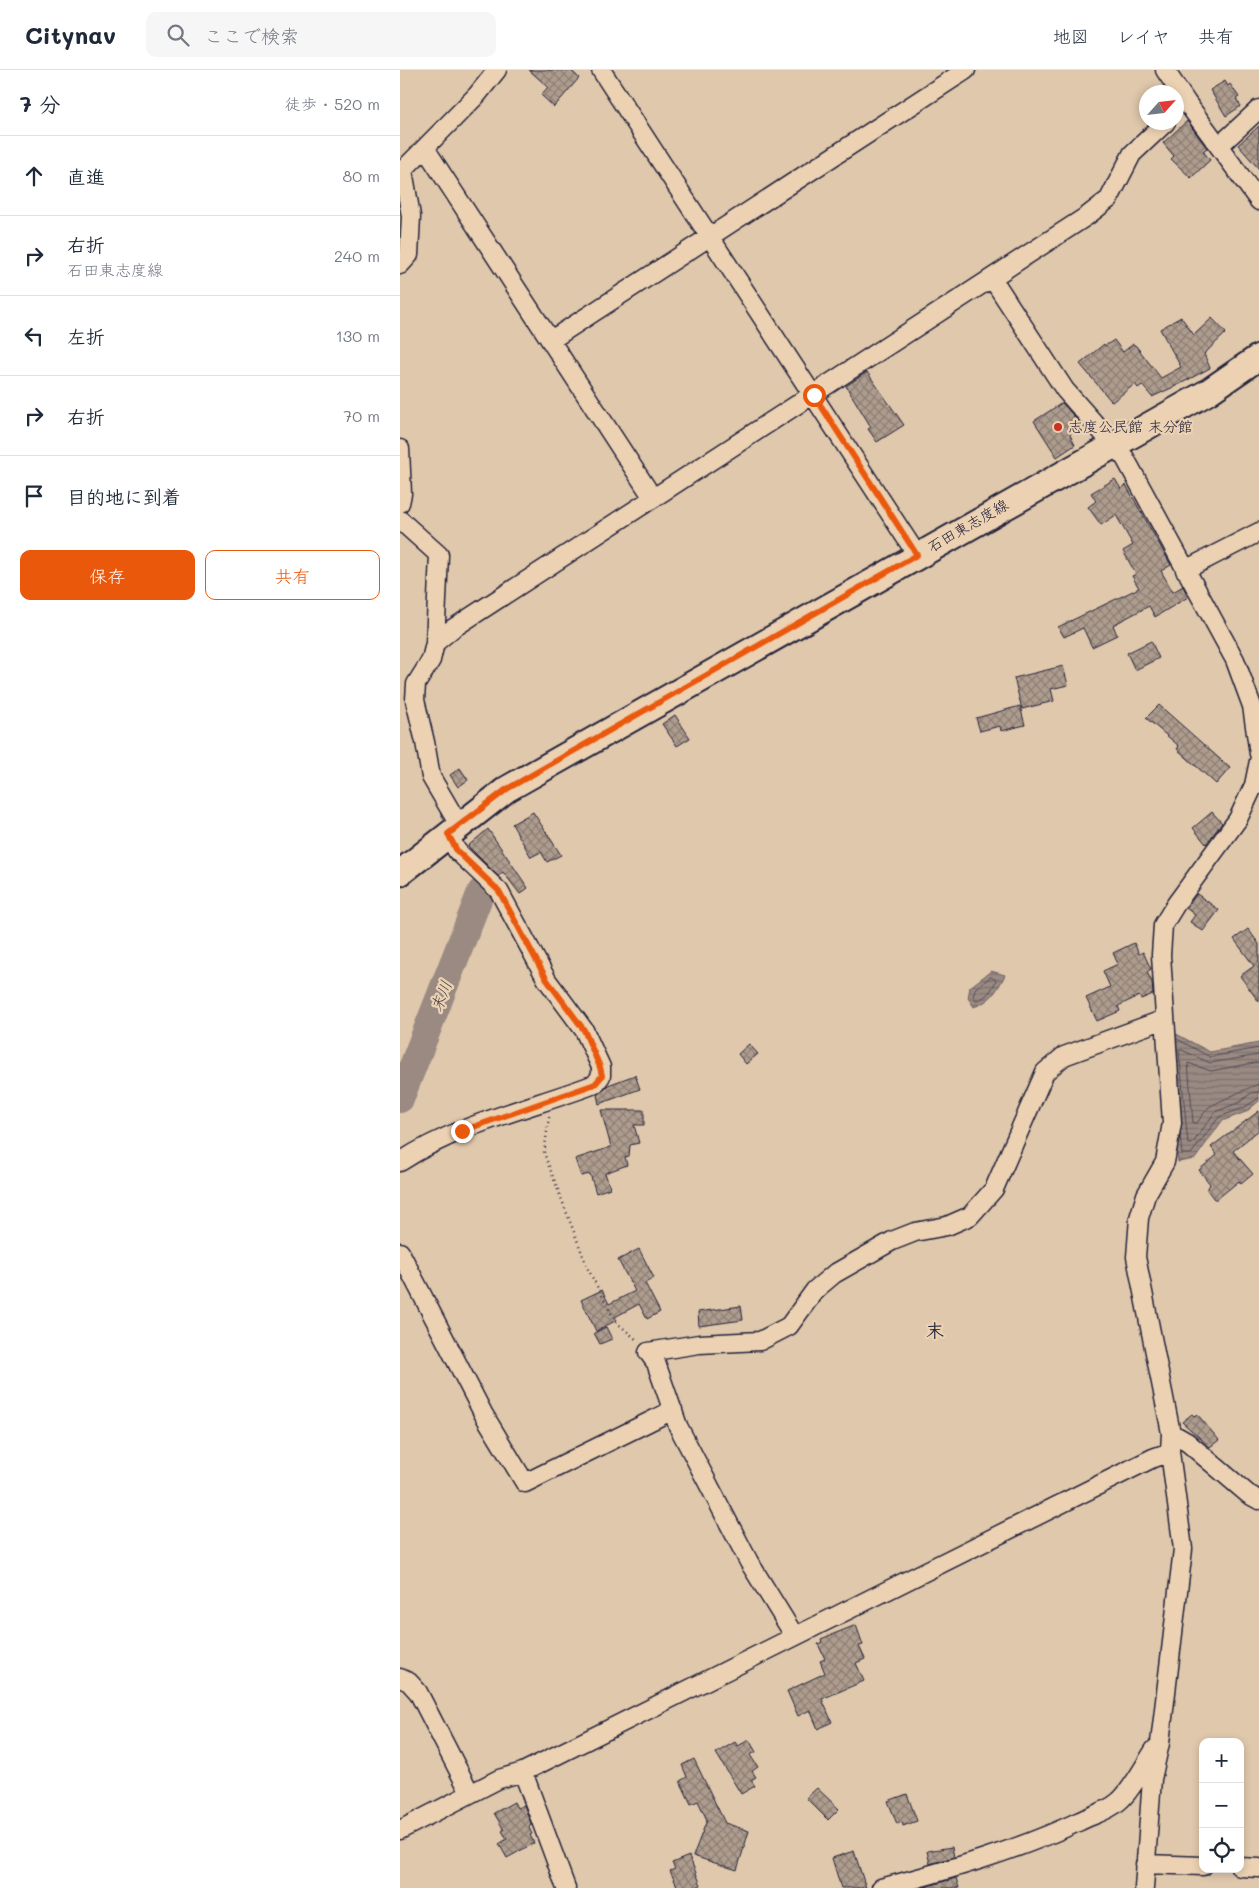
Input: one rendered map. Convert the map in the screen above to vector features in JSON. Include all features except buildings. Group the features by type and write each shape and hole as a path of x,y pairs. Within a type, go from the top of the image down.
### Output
{"main road":[{"name":"石田東志度線","path":"400,873 453,830 515,784 1208,392 1259,357"}],"street":[{"path":"400,265 409,255 411,216 403,170 477,95 497,70"},
{"path":"551,340 966,70"},
{"path":"1165,70 1172,85"},
{"path":"607,72 710,236 917,555"},
{"path":"1219,146 1259,109"},
{"path":"1184,110 1219,146 1259,201"},
{"path":"435,643 452,629 814,395 1109,199 1132,154 1158,130"},
{"path":"425,148 653,498"},
{"path":"992,278 1065,390 1125,458 1235,660 1252,706 1259,754"},
{"path":"400,449 402,494 400,503"},
{"path":"400,520 439,555 435,643 431,660 416,684 415,700 431,777 453,830 457,851 499,891 547,980 584,1030 602,1076 595,1084 462,1131 418,1150 400,1162"},
{"path":"1185,570 1259,532"},
{"path":"1144,1888 1152,1779 1160,1743 1183,1549 1170,1452 1171,1433 1136,1257 1138,1218 1146,1195 1164,1162 1171,1136 1172,1123 1161,954 1163,926 1176,904 1238,819 1254,785 1259,761"},
{"path":"794,1635 749,1562 678,1426 656,1363 648,1352 699,1344 760,1340 789,1326 815,1290 834,1274 892,1241 915,1232 947,1226 970,1216 994,1190 1045,1072 1064,1056 1164,1019"},
{"path":"400,1252 484,1415 525,1483 673,1410"},
{"path":"1171,1433 1187,1442 1248,1494 1259,1500"},
{"path":"400,1830 470,1793 500,1779 523,1772 794,1635 1152,1458 1170,1452"},
{"path":"400,1678 409,1682 418,1692 470,1793"},
{"path":"881,1888 965,1866 1065,1828 1118,1803 1133,1785 1135,1778 1160,1743"},
{"path":"523,1772 566,1888"},
{"path":"1145,1864 1199,1866"},
{"path":"1244,1867 1259,1868"}],"path":[{"path":"552,1100 544,1153 585,1260 615,1321 646,1347 648,1352"}],"water":[{"path":"991,971 1005,975 993,995 985,1002 974,1007 968,998 970,987"},
{"path":"1165,1028 1210,1052 1259,1043 1259,1101 1246,1112 1222,1121 1195,1159 1178,1162"}],"waterway":[{"name":"末川","path":"400,1099 481,892"}],"place":[{"name":"志度公民館 末分館","path":"1058,427"}],"district":[{"name":"末","path":"935,1331"}],"route":[{"path":"462,1131 595,1084 602,1076 584,1030 547,980 499,891 491,880 457,851 448,834 507,789 917,555 814,395"}]}
